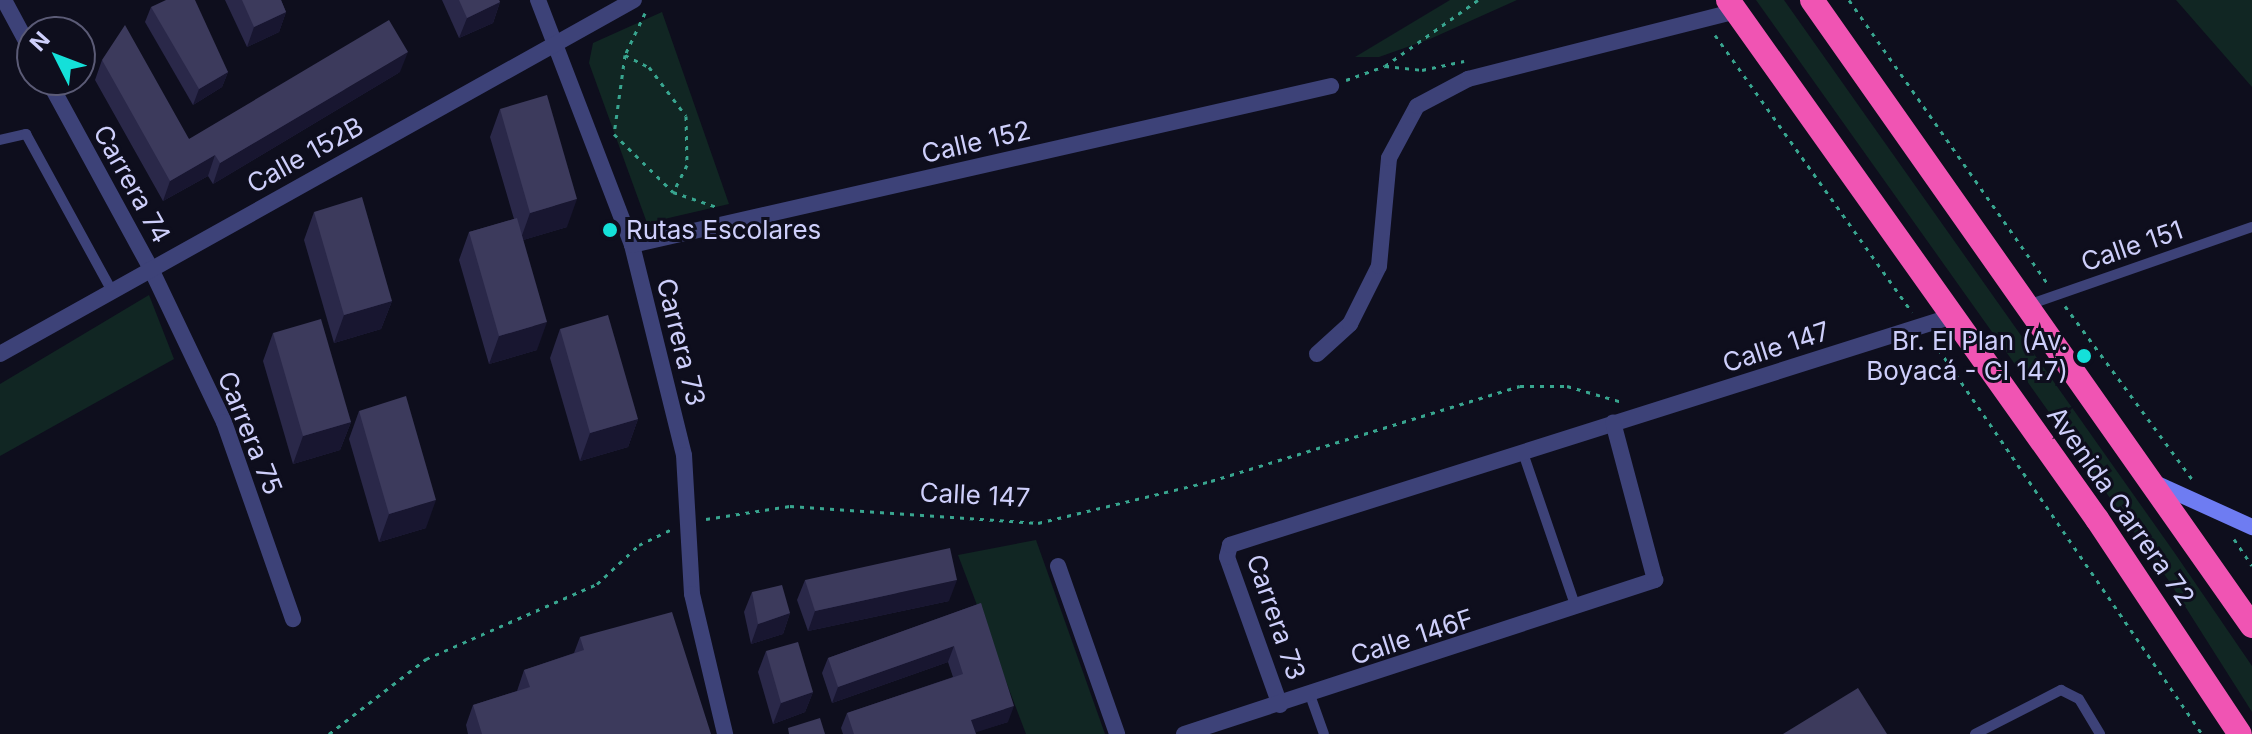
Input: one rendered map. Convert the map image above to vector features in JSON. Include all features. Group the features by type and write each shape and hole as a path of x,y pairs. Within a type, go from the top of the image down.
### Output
{"highway":[{"name":"Avenida Carrera 72","path":"1812,0 2252,626"},
{"name":"Avenida Carrera 72","path":"1732,6 1953,316 2240,734"}],"main road":[{"path":"2153,482 2252,527"}],"street":[{"path":"4,0 16,22"},
{"name":"Carrera 73","path":"538,0 558,42 632,245 684,455 692,594 725,734"},
{"name":"Calle 152B","path":"0,354 634,0"},
{"path":"1317,354 1350,324 1379,266 1389,158 1417,106 1468,79 1705,20 1732,6"},
{"name":"Calle 152","path":"632,245 1331,86"},
{"name":"Carrera 74","path":"57,96 151,269"},
{"name":"Carrera 75","path":"151,269 224,422 293,619"},
{"name":"Calle 147","path":"1230,545 1521,448 1659,409 1953,316"},
{"name":"Calle 146F","path":"1184,734 1655,580 1613,422"},
{"name":"Carrera 73","path":"1230,545 1227,557 1280,705"},
{"path":"1058,566 1117,734"}],"lane":[{"path":"0,140 26,134 112,291"},
{"name":"Calle 151","path":"2026,306 2252,227"},
{"path":"1521,448 1576,608"},
{"path":"1975,734 2061,690 2079,699 2100,734"},
{"path":"1310,695 1324,734"}],"path":[{"path":"649,0 625,55 614,134 673,192 741,220"},
{"path":"1331,86 1385,66 1478,0"},
{"path":"1705,20 1922,326 2202,734"},
{"path":"625,55 649,67 686,116 687,165 673,192"},
{"name":"Calle 147","path":"329,734 426,659 597,584 639,545 688,522 790,506 1038,523 1211,481 1520,386 1567,386 1659,409"}],"green space":[{"path":"1450,0 1517,0 1430,39 1379,57 1355,57"},
{"path":"1756,0 1784,0 2174,552 2252,666 2252,712 2169,581"},
{"path":"2176,0 2252,0 2252,87"},
{"path":"662,12 729,204 647,223 589,63 593,43"},
{"path":"149,295 174,359 0,456 0,384"},
{"path":"1036,540 1105,734 1026,734 958,555"}],"building":[{"path":"166,0 195,0 228,72 199,89 151,7"},
{"path":"242,0 281,0 286,12 254,27"},
{"path":"459,0 499,0 500,2 467,18"},
{"path":"389,20 408,52 220,163 215,155 170,181 102,60 125,25 189,139"},
{"path":"547,95 577,199 530,213 500,109"},
{"path":"362,197 392,301 344,315 314,212"},
{"path":"517,218 547,322 499,336 469,232"},
{"path":"608,315 638,419 590,433 560,329"},
{"path":"321,319 351,422 303,436 273,333"},
{"path":"406,396 436,500 389,514 359,411"},
{"path":"950,548 957,580 815,611 805,580"},
{"path":"782,585 790,613 758,624 752,592"},
{"path":"981,603 1014,706 971,720 976,734 854,734 847,713 963,674 954,646 838,687 828,658"},
{"path":"672,612 711,734 482,734 473,705 530,687 524,670 584,650 580,637"},
{"path":"798,642 813,692 781,703 766,651"},
{"path":"1858,688 1887,734 1783,734"},
{"path":"820,718 825,734 789,734 788,728"}],"place":[{"name":"Rutas Escolares","path":"610,230"},
{"name":"Br. El Plan (Av. Boyacá - Cl 147)","path":"2084,356"}]}
